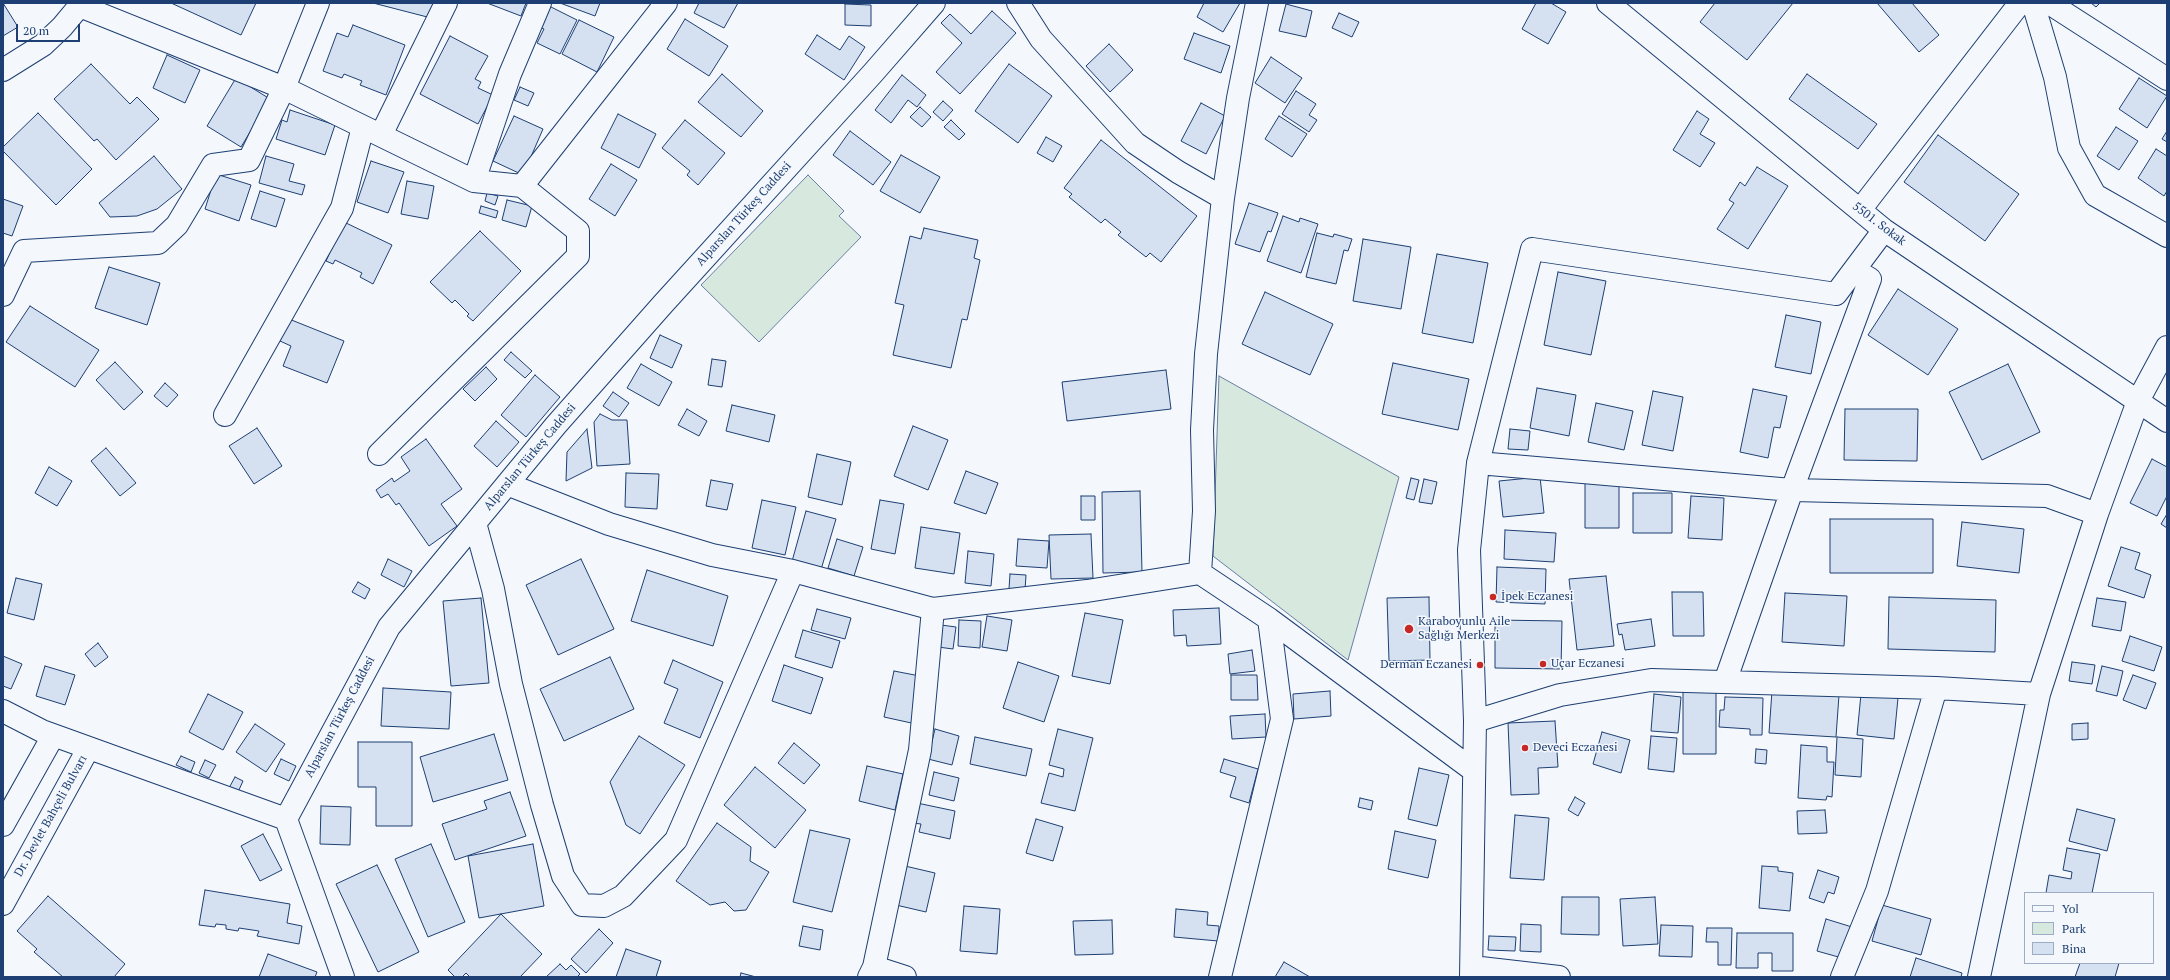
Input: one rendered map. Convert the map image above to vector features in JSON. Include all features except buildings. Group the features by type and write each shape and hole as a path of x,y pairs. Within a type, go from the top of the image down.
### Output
{"street":[{"path":"3,295 24,251 158,243 177,225 213,165 249,160 284,88 318,3"},
{"path":"225,415 342,208 372,131 446,3"},
{"path":"474,180 510,74 540,3"},
{"path":"522,186 666,3"},
{"name":"Alparslan Türkeş Caddesi","path":"286,819 389,627 556,425 662,304 873,73 934,3"},
{"path":"1018,3 1041,39 1135,143 1178,172 1223,198"},
{"path":"1200,573 1204,511 1202,430 1204,392 1223,198 1238,98 1257,3"},
{"name":"5501. Sokak","path":"1608,3 1884,230 2167,421"},
{"path":"1860,210 2020,3"},
{"path":"2033,3 2055,76 2069,148 2095,195 2167,236"},
{"path":"2049,3 2167,79"},
{"path":"3,70 43,45 62,27 81,4 284,88 474,180 522,186 578,231 578,256 379,454"},
{"path":"1559,977 1471,972 1473,770 1475,721 1469,550 1478,463 1532,249 1836,294 1884,230"},
{"path":"1725,682 1792,490 1870,278 1854,270"},
{"path":"1979,977 2039,694 2097,514 2138,401 2167,347"},
{"path":"1478,463 1792,490 2047,496 2097,514"},
{"path":"507,484 609,524 668,542 712,555 793,571 933,610 1087,591 1200,573 1269,618 1473,770"},
{"path":"475,523 493,588 511,684 544,812 562,876 582,905 604,906 623,896 676,840 793,571"},
{"path":"905,977 872,972 920,750 933,610"},
{"path":"1220,977 1282,719 1269,618"},
{"path":"1475,721 1560,695 1651,680 1936,688 2039,694"},
{"path":"1842,977 1877,891 1936,688"},
{"path":"3,711 53,736 286,819 343,977"},
{"path":"3,825 53,736"},
{"name":"Dr. Devlet Bahçeli Bulvarı","path":"3,904 88,749"}],"green space":[{"path":"808,175 844,211 839,216 861,237 759,342 701,285"},
{"path":"1219,376 1399,477 1348,660 1213,556"}],"place":[{"name":"İpek Eczanesi","path":"1493,597"},
{"name":"Karaboyunlu Aile Sağlığı Merkezi","path":"1409,629"},
{"name":"Uçar Eczanesi","path":"1543,664"},
{"name":"Derman Eczanesi","path":"1480,665"},
{"name":"Deveci Eczanesi","path":"1525,748"}]}
